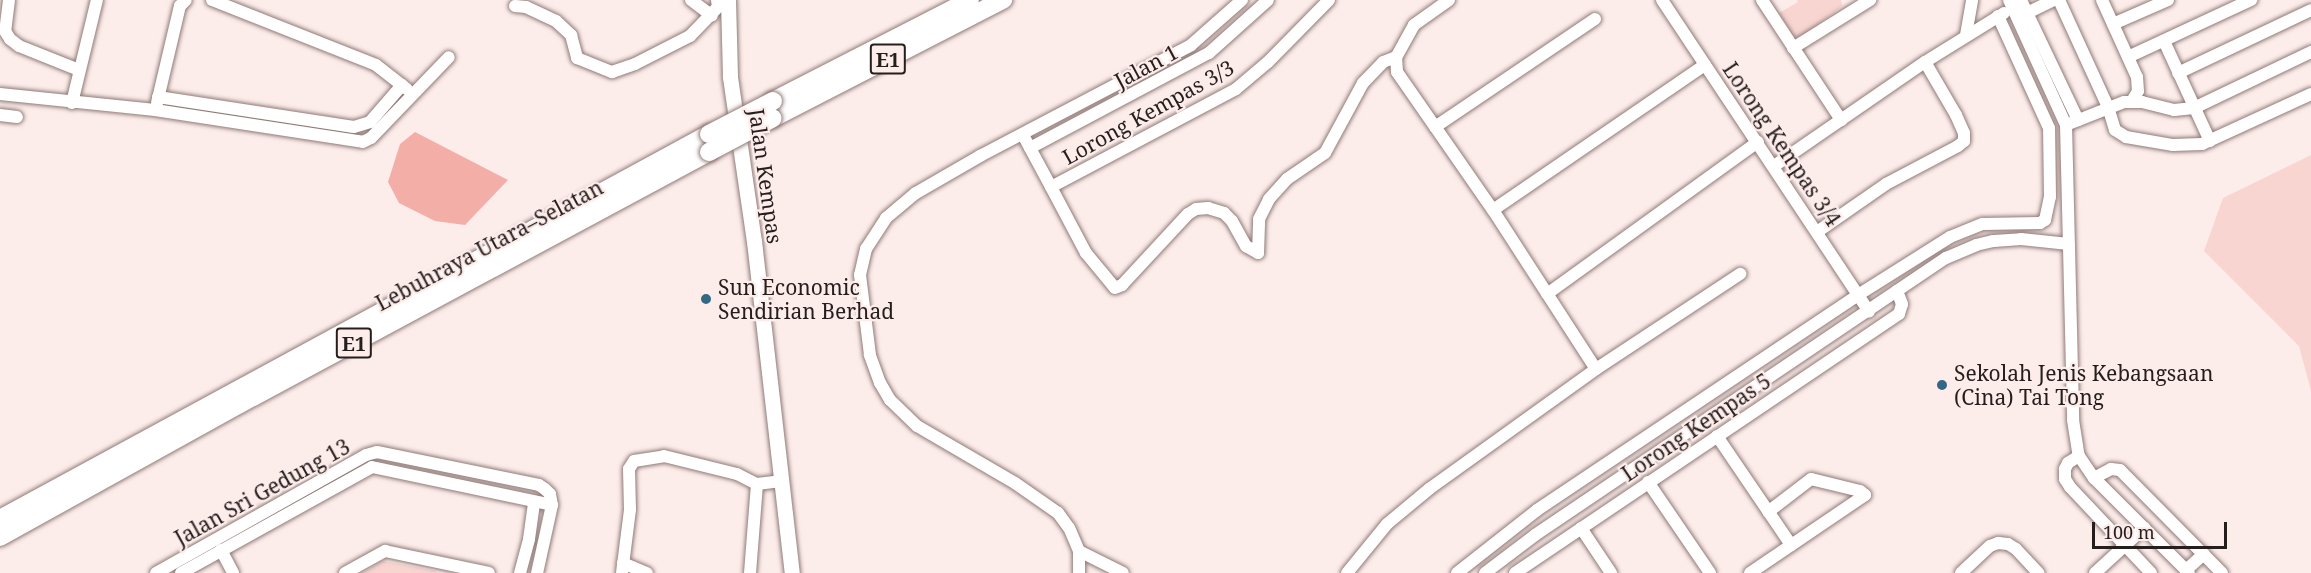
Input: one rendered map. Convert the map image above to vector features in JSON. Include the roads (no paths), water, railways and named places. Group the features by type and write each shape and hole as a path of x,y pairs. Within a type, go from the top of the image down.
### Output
{"highway":[{"name":"Lebuhraya Utara–Selatan","path":"0,537 263,391 709,152 773,110 970,0"},
{"name":"Lebuhraya Utara–Selatan","path":"0,519 709,134 773,110 1003,0"}],"main road":[{"name":"Jalan Kempas","path":"720,6 754,241 792,573"}],"street":[{"path":"9,0 5,31 9,39 19,46 79,69"},
{"path":"72,103 97,0"},
{"path":"155,110 180,6 186,0"},
{"path":"212,0 376,65 413,94"},
{"path":"691,0 720,6"},
{"path":"1079,573 1079,551 1058,513 917,426 903,415 880,382 870,356 860,275 866,249 877,229 915,193 980,156 1191,45 1242,0"},
{"name":"Jalan 1","path":"1030,148 1209,53 1268,0"},
{"name":"Lorong Kempas 3/3","path":"1023,135 1051,188 1236,89 1268,62 1329,0"},
{"path":"1449,0 1414,25 1396,57 1397,72 1493,210 1596,369"},
{"path":"1762,0 1841,120"},
{"path":"1793,48 1850,5 1870,0"},
{"path":"1966,35 1972,0"},
{"path":"2027,13 2054,0"},
{"path":"2059,0 2108,107 2115,130 2126,138 2189,147 2210,141 2311,94"},
{"path":"2102,0 2128,57 2138,86 2137,102"},
{"path":"2113,24 2168,0"},
{"path":"2128,57 2164,41 2234,3 2251,0"},
{"name":"Lorong Kempas 3/4","path":"1668,2 1705,65 1869,311"},
{"path":"2015,3 2027,13 2072,123 2068,244 2073,420 2079,456 2094,478 2187,571 2204,554"},
{"path":"1774,166 2015,3"},
{"path":"2015,3 2072,123"},
{"path":"515,6 526,8 556,21 571,35 577,58 612,72 635,64 690,36 720,6"},
{"path":"2178,73 2311,10"},
{"path":"1457,573 1537,510 1858,295 1962,231 1983,224 2040,223 2047,216 2050,197 2049,128 1998,16"},
{"path":"1435,127 1595,19"},
{"path":"2164,41 2210,141"},
{"path":"2072,123 2108,107 2137,102 2174,110 2194,108 2311,52"},
{"path":"0,94 155,110 359,142 371,138 449,57"},
{"path":"1051,188 1086,253 1115,288 1122,285 1188,214 1196,210 1208,208 1224,213 1232,221 1246,246 1258,253 1259,219 1269,199 1287,178 1325,153 1363,82 1383,63 1396,57"},
{"path":"1817,232 1886,184 1964,141 1964,133 1956,115 1925,62"},
{"path":"1493,210 1705,65"},
{"path":"158,97 362,127 370,122 402,85"},
{"path":"0,115 17,117"},
{"path":"1547,294 1758,142"},
{"path":"1485,573 1500,560 1946,258 1976,245 2021,239 2068,244"},
{"path":"1347,573 1388,524 1429,489 1596,369 1740,274"},
{"name":"Lorong Kempas 5","path":"1513,573 1899,314 1902,304 1898,291"},
{"path":"1717,436 1791,545"},
{"name":"Jalan Sri Gedung 13","path":"156,573 377,452 539,485 550,494 552,506 372,467 181,573"},
{"path":"647,573 623,568 630,510 629,469 634,461 664,456 737,474 757,484 783,482"},
{"path":"2079,456 2068,463 2065,479 2151,573"},
{"path":"2094,478 2111,468 2120,470 2222,573"},
{"path":"1750,573 1863,498 1863,492 1819,479 1811,480 1768,512"},
{"path":"1648,482 1710,573"},
{"path":"750,573 757,484"},
{"path":"520,573 529,539 534,502"},
{"path":"537,573 552,506"},
{"path":"1581,528 1611,573"},
{"path":"2095,573 2144,528"},
{"path":"1961,573 1990,546 1998,543 2008,544 2016,549 2038,573"},
{"path":"221,550 233,573"},
{"path":"345,573 385,551 453,570 489,573"},
{"path":"1079,551 1124,573"},
{"path":"1500,560 1513,573"}],"place":[{"name":"Sun Economic Sendirian Berhad","path":"706,299"},
{"name":"Sekolah Jenis Kebangsaan (Cina) Tai Tong","path":"1942,385"}]}
